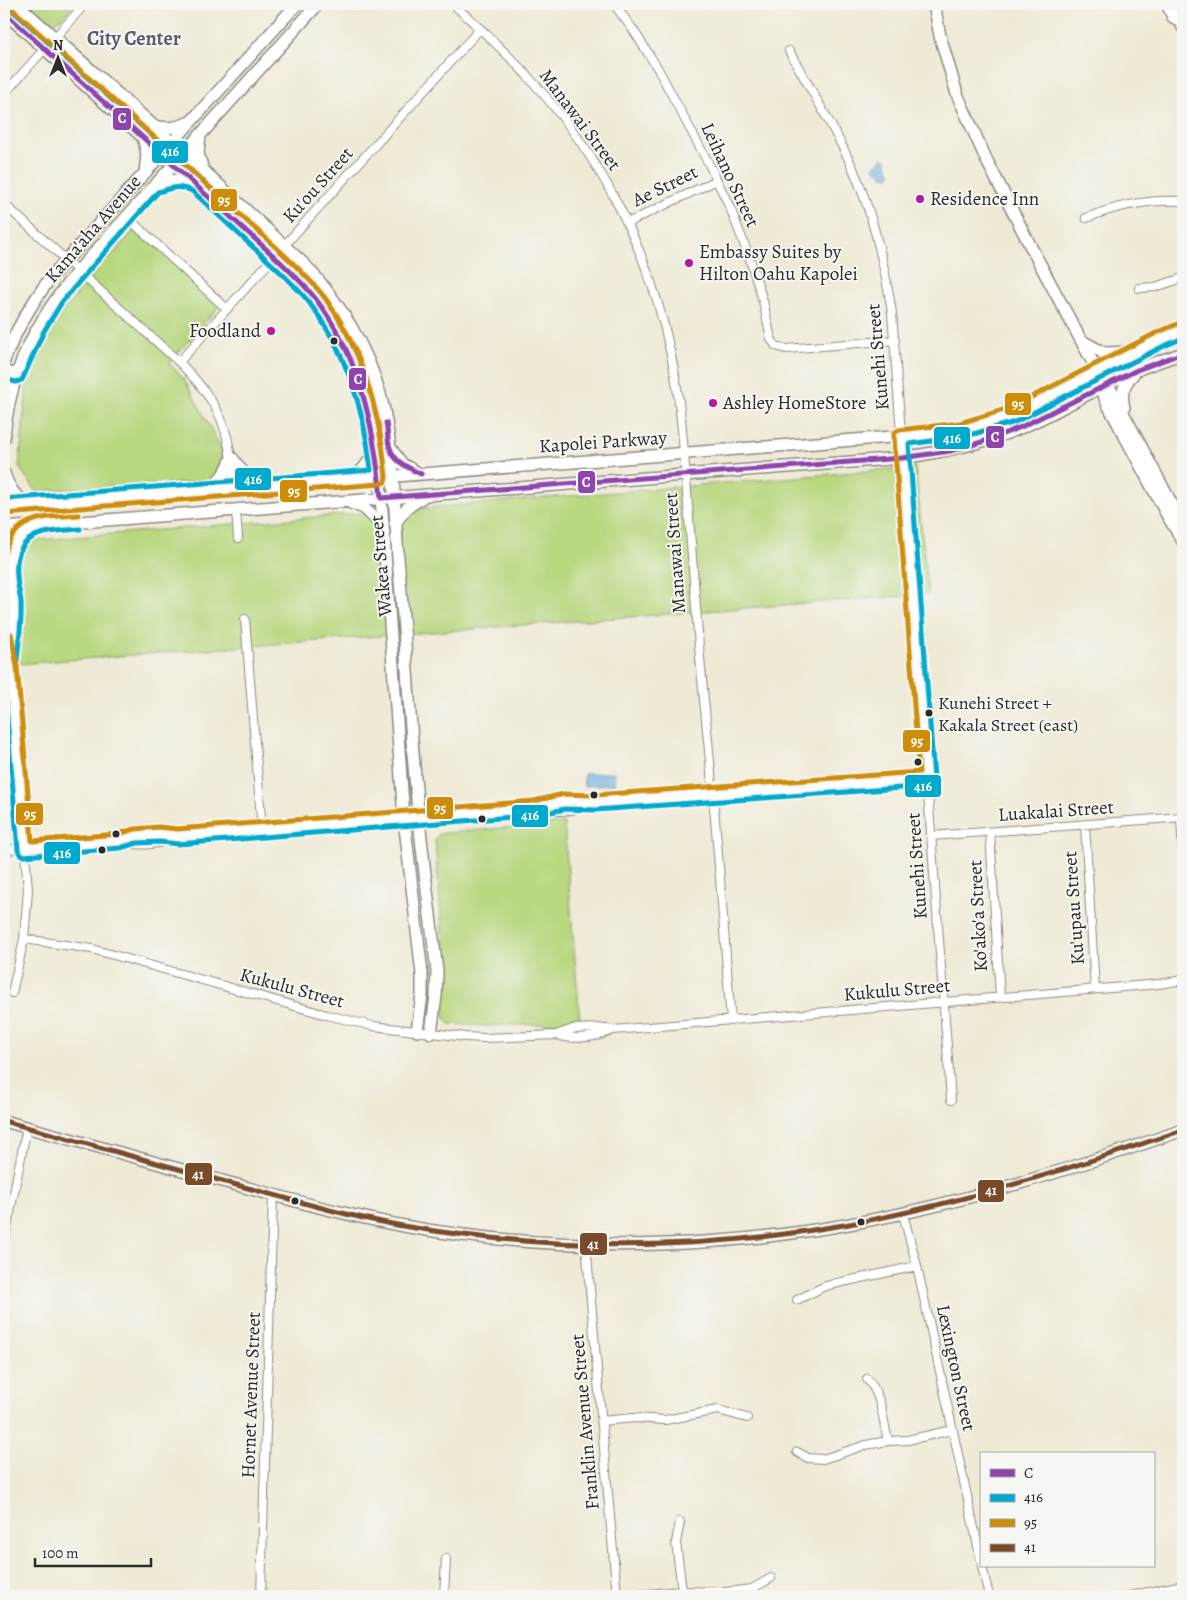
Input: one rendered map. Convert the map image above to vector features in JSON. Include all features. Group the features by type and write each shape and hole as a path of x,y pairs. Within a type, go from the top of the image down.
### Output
{"main road":[{"name":"Wakea Street","path":"17,4 285,245 318,280 336,303 352,327 369,362 380,393 387,426 392,476 387,498"},
{"name":"Kama'aha Avenue","path":"4,361 15,334 32,304 51,277 297,4"},
{"name":"Kama'aha Avenue","path":"4,438 6,414 16,375 37,327 56,298 173,164 318,4"},
{"path":"934,4 940,36 957,94 986,159 1104,386 1132,430 1183,525"},
{"path":"1168,4 1173,17 1182,24"},
{"path":"1177,4 1182,24"},
{"name":"Wakea Street","path":"4,12 294,275 319,304 344,343 353,362 365,394 378,456 380,477 387,498 390,635 404,819 422,974 422,995 417,1031"},
{"path":"154,126 171,128 191,122"},
{"path":"200,135 198,153 204,172"},
{"path":"143,138 147,154 145,173"},
{"path":"154,186 175,179 184,180 196,185"},
{"name":"Kapolei Parkway","path":"4,506 942,433 995,421 1013,414 1158,340 1183,330"},
{"path":"1081,340 1104,353 1137,352"},
{"name":"Kapolei Parkway","path":"4,528 902,458 950,451 982,442 1021,427 1137,370 1183,353"},
{"path":"1132,430 1123,405 1122,392 1127,381 1137,370"},
{"path":"4,371 16,375"},
{"path":"1104,386 1106,400 1183,541"},
{"path":"350,480 366,466 370,460 375,443"},
{"path":"390,447 402,464 421,474"},
{"path":"232,458 246,476 268,486"},
{"path":"206,491 222,478 228,470 232,458"},
{"path":"4,473 12,492 22,500 33,505"},
{"path":"234,489 236,510"},
{"path":"347,501 364,508 389,526 407,508 425,495"},
{"path":"4,506 4,528"},
{"path":"9,574 10,559 16,542 27,532 40,526"},
{"name":"Wakea Street","path":"389,526 405,634 419,818 436,972 436,996 431,1033"},
{"path":"4,1121 354,1216 415,1228 501,1239 586,1244 665,1244 745,1238 830,1228 903,1214 1008,1186 1112,1155 1183,1130"}],"street":[{"path":"4,94 85,4"},
{"name":"Manawai Street","path":"453,4 531,79 565,121 596,165 610,188 627,223 649,276 665,327 674,370 686,474 730,1021"},
{"name":"Leihano Street","path":"614,4 634,31 662,76 717,180 750,259 763,301 771,339 776,346 786,349 895,340"},
{"name":"Ku'ou Street","path":"179,362 480,29"},
{"name":"Kunehi Street","path":"789,51 837,135 861,190 883,262 892,313 952,1100"},
{"name":"Ae Street","path":"627,223 717,180"},
{"path":"1086,218 1112,208 1132,204 1152,201 1183,201"},
{"path":"4,204 179,362 203,387 217,409 227,432 232,458 234,489"},
{"path":"127,217 227,309"},
{"path":"1139,288 1155,287 1183,278"},
{"path":"236,510 238,538"},
{"path":"4,528 14,618 10,663"},
{"path":"245,619 262,830"},
{"path":"4,635 10,663 28,890 24,939 12,994"},
{"path":"4,850 119,841 128,844 145,844 177,837 536,808 554,811 578,809 594,803 927,779"},
{"path":"1182,818 1183,854"},
{"name":"Luakalai Street","path":"931,836 1182,818"},
{"name":"Ku'upau Street","path":"1085,825 1095,989"},
{"name":"Ko'ako'a Street","path":"990,832 1000,997"},
{"name":"Kukulu Street","path":"24,939 87,948 326,1015 373,1026 484,1038 556,1035 573,1029 596,1028 613,1030 730,1021 1159,984 1183,980"},
{"path":"4,1242 27,1127"},
{"name":"Hornet Avenue Street","path":"261,1596 273,1195"},
{"name":"Lexington Street","path":"903,1214 917,1266 980,1556"},
{"name":"Franklin Avenue Street","path":"586,1244 617,1596"},
{"path":"797,1300 833,1284 917,1266"},
{"path":"867,1379 874,1386 888,1441"},
{"path":"601,1421 634,1418 665,1420 718,1410 747,1418"},
{"path":"797,1452 808,1458 823,1459 866,1445 908,1440 952,1430"},
{"path":"680,1522 676,1542 682,1591"},
{"path":"444,1596 446,1559"},
{"path":"982,1568 989,1596"},
{"path":"624,1596 682,1591 725,1592 752,1590 771,1578"},
{"path":"1129,1596 1183,1585"}],"green space":[{"path":"29,4 75,4 61,18 52,22 43,17"},
{"path":"135,229 224,301 169,363 184,379 223,451 216,481 36,491 19,467 27,385 51,326 81,289"},
{"path":"915,467 928,594 4,665 4,543"},
{"path":"564,823 580,1021 485,1026 450,1024 444,1014 445,970 435,840 438,835 444,833"}],"water":[{"path":"882,158 887,159 888,168 892,172 889,177 881,176 882,173 876,171 873,166 879,163"},
{"path":"614,772 615,784 584,786 584,774"}],"transit line":[{"name":"95","path":"5,514 380,484 385,482 386,477 379,429 368,383 350,339 339,318 325,298 280,251 9,6"},
{"name":"416","path":"12,10 216,193"},
{"name":"C","path":"4,12 275,257 315,298 330,320 354,368 369,418 381,498"},
{"name":"416","path":"4,379 16,382 22,380 44,331 62,302 158,192 182,188 192,191 282,274 308,301 321,320 343,360 351,381 364,425 371,470 4,499"},
{"name":"95","path":"11,634 17,666 32,841 118,834 135,829 159,827 177,829 534,801 564,794 594,795 919,772 894,433 899,430 960,423 1010,408 1156,333 1180,323"},
{"name":"416","path":"4,682 18,850 24,856 120,848 137,843 160,842 178,844 537,815 565,809 595,810 929,786 933,783 934,778 909,444 963,437 1015,422 1183,338"},
{"name":"C","path":"381,498 902,458 950,451 982,442 1021,427 1137,370 1183,353"},
{"name":"C","path":"386,423 392,453 402,464 421,474"},
{"name":"95","path":"4,554 9,541 24,525 43,518 78,515"},
{"name":"416","path":"17,660 21,609 17,561 21,550 26,542 35,536 56,531 80,529"},
{"name":"95","path":"4,591 6,616 4,644"},
{"name":"41","path":"4,1121 350,1215 468,1236 576,1244 684,1243 791,1233 844,1225 973,1196 1100,1158 1183,1130"}],"place":[{"name":"Residence Inn","path":"920,199"},
{"name":"Embassy Suites by Hilton Oahu Kapolei","path":"689,263"},
{"name":"Foodland","path":"271,331"},
{"name":"Ashley HomeStore","path":"713,403"},
{"name":"Kunehi Street + Kakala Street (east)","path":"929,713"}],"district":[{"name":"City Center","path":"134,38"}]}
